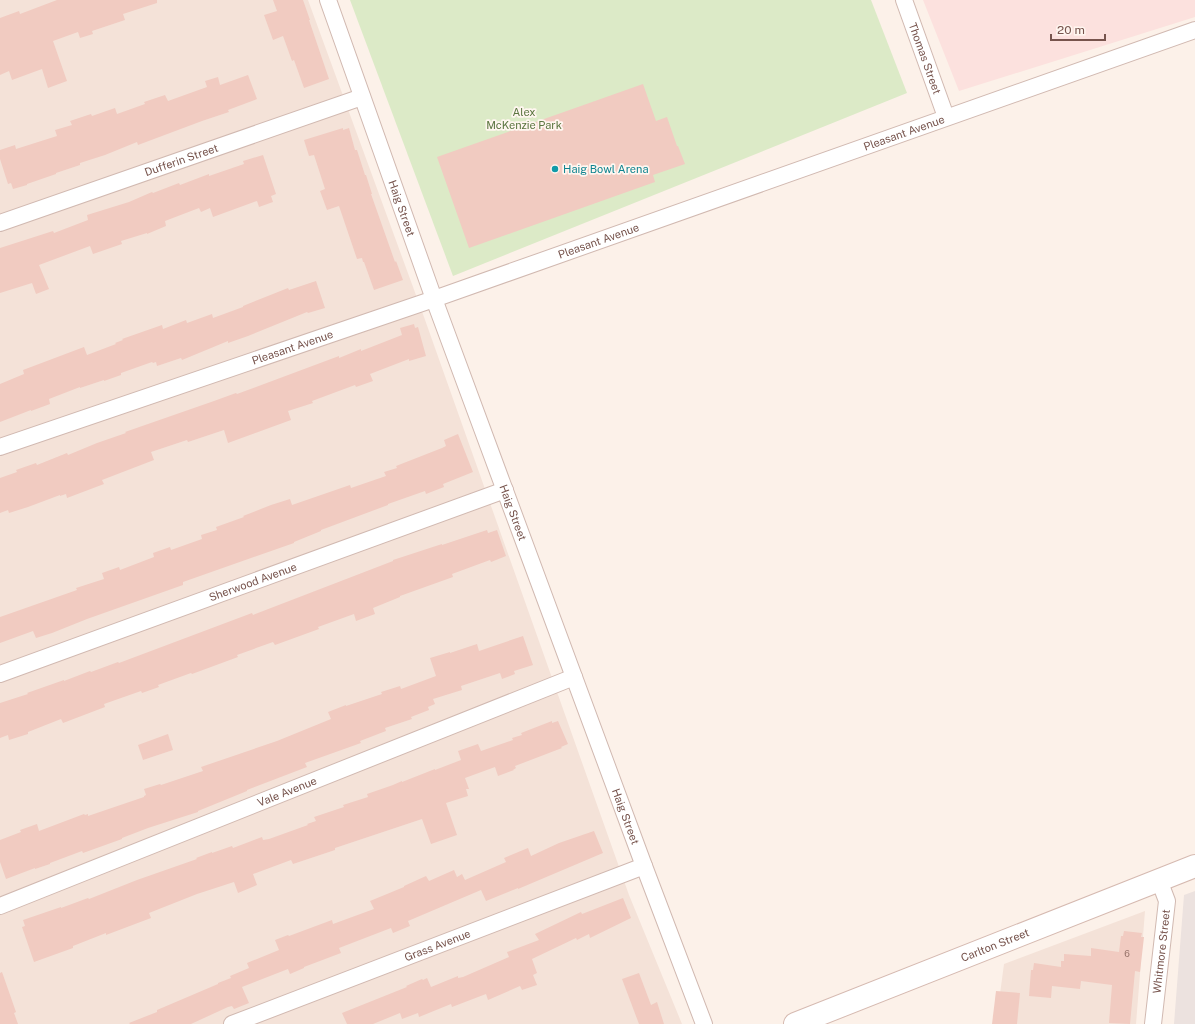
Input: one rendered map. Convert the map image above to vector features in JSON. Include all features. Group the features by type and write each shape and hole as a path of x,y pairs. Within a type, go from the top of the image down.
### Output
{"main road":[{"name":"Carlton Street","path":"795,1024 1195,866"}],"street":[{"name":"Haig Street","path":"328,0 434,299 704,1024"},
{"name":"Thomas Street","path":"904,0 946,118"},
{"name":"Pleasant Avenue","path":"0,447 434,299 1195,30"},
{"name":"Dufferin Street","path":"0,223 362,97"},
{"name":"Sherwood Avenue","path":"0,674 505,490"},
{"name":"Vale Avenue","path":"0,906 574,677"},
{"name":"Grass Avenue","path":"232,1024 644,866"},
{"name":"Whitmore Street","path":"1154,1024 1167,901 1159,880"}],"shaded area":[{"path":"0,0 308,0 424,317 629,895 682,1024 0,1024"},
{"path":"923,0 1195,0 1195,17 959,91"},
{"path":"1195,891 1195,1024 1174,1024 1184,895"},
{"path":"1145,911 1136,1024 996,1024 1004,964"}],"green space":[{"name":"Alex McKenzie Park","path":"350,0 871,0 907,93 453,276"}],"building":[{"path":"57,0 157,0 157,3 123,14 125,20 92,31 93,34 80,38 78,32 53,41 67,81 48,88 42,69 12,80 9,71 0,75 0,18 19,11 20,14"},
{"path":"273,0 303,0 329,79 304,88 294,60 292,61 283,36 273,40 264,15 277,11"},
{"path":"248,75 257,99 228,110 229,112 138,145 137,142 27,185 13,189 11,183 8,184 0,159 0,150 15,145 16,149 57,136 55,130 72,125 70,121 91,114 92,116 115,108 117,114 145,104 144,102 165,95 168,101 207,87 205,81 218,77 220,85"},
{"name":"Haig Bowl Arena","path":"643,84 656,121 667,117 685,164 653,175 655,182 469,248 437,157"},
{"path":"343,128 343,130 349,128 355,150 357,150 395,262 396,261 403,280 374,290 362,258 357,259 339,206 327,210 320,191 325,189 314,155 309,156 304,140"},
{"path":"263,155 276,194 271,196 273,202 259,207 257,201 213,217 210,208 201,212 199,208 165,221 166,226 147,234 121,241 122,244 93,254 90,246 39,265 49,289 36,294 32,283 0,293 0,248 53,231 54,233 88,220 87,215 129,202 179,183 180,185 209,174 209,176 244,164 243,161"},
{"path":"316,281 325,308 307,312 248,336 228,343 228,341 182,360 181,358 157,366 156,362 152,362 104,381 80,387 49,399 50,404 0,422 0,384 24,374 23,370 84,347 87,355 116,344 115,343 123,340 122,339 162,325 163,329 186,320 187,323 212,314 213,318 288,288 289,290"},
{"path":"414,324 415,328 418,327 426,356 409,361 409,359 370,374 373,381 356,387 355,385 312,401 313,403 288,411 291,420 228,443 224,430 188,442 187,440 151,452 154,460 102,480 104,484 67,498 66,494 60,495 9,513 8,510 0,513 0,478 17,472 16,470 36,463 37,465 67,453 68,455 126,433 125,432 236,393 237,394 339,356 339,358 361,349 361,351 402,335 400,328"},
{"path":"458,434 473,472 443,484 444,487 426,494 425,491 388,504 321,530 294,543 183,582 183,585 52,633 36,638 33,631 0,643 0,617 104,579 102,573 119,567 120,570 154,557 153,553 170,547 171,550 202,539 201,535 217,530 216,527 271,505 290,499 292,505 350,485 351,488 386,476 384,472 397,468 396,466 446,446 444,440"},
{"path":"487,530 488,533 497,530 506,556 491,562 490,560 452,574 453,577 400,596 373,608 375,614 356,621 354,614 275,645 273,642 237,655 238,657 158,685 159,687 142,693 141,691 104,704 105,707 63,723 61,719 28,732 28,734 9,740 8,735 0,738 0,703 90,671 91,672 118,662 119,663 252,613 253,615 393,560"},
{"path":"523,636 533,665 514,671 515,674 502,679 500,673 461,686 462,690 433,699 435,704 428,707 429,710 411,717 412,719 385,728 386,731 360,741 361,743 305,763 307,767 247,790 198,812 148,828 83,853 82,851 6,879 0,862 0,840 21,832 20,830 37,824 39,831 84,814 88,814 88,816 144,797 146,795 144,789 203,771 201,767 277,741 331,719 328,712 382,694 381,692 400,686 401,689 436,676 430,658 477,644 479,651"},
{"path":"552,721 552,723 558,721 568,744 561,747 562,748 515,766 516,768 514,770 498,776 495,767 465,778 469,789 466,789 468,796 446,803 457,835 431,844 422,819 335,848 335,850 293,864 291,860 253,874 257,885 238,893 234,882 197,894 149,913 151,918 106,935 106,933 73,946 73,948 34,962 22,927 25,926 23,920 88,898 89,899 212,852 232,846 233,848 262,837 263,840 269,839 308,825 307,824 316,821 314,817 368,797 367,794 461,760 458,751 478,744 481,751 513,740 512,738 522,735 521,733"},
{"path":"168,734 173,750 143,760 138,745"},
{"path":"594,831 603,853 486,901 481,890 408,921 410,926 393,933 391,928 339,948 341,953 290,974 288,969 242,987 249,1003 234,1009 232,1006 228,1007 191,1024 129,1023 157,1012 157,1010 218,984 231,978 230,976 249,968 247,963 279,950 275,940 332,920 333,924 374,909 370,901 426,876 429,881 454,870 457,877 462,874 465,880 506,862 504,858 528,848 531,856 559,843"},
{"path":"623,898 631,918 590,938 589,934 577,940 576,938 532,959 537,973 533,975 537,985 522,990 520,986 488,1000 486,994 452,1007 451,1004 419,1017 418,1013 402,1019 400,1013 373,1024 347,1024 342,1013 407,987 406,986 422,979 427,978 431,987 458,976 458,978 463,977 509,957 507,952 539,940 535,934 581,912 582,914"},
{"path":"1124,931 1142,933 1141,937 1144,937 1140,972 1135,971 1130,1024 1109,1023 1112,985 1081,981 1080,989 1052,986 1051,998 1029,996 1031,970 1033,970 1034,963 1061,967 1061,961 1064,961 1064,954 1091,956 1091,948 1119,952 1121,936 1123,936"},
{"path":"2,972 16,1012 14,1013 18,1024 0,1024 0,973"},
{"path":"639,973 651,1005 657,1002 664,1024 639,1024 622,979"},
{"path":"996,991 1020,993 1017,1024 992,1024"}],"place":[{"name":"Haig Bowl Arena","path":"555,169"}]}
